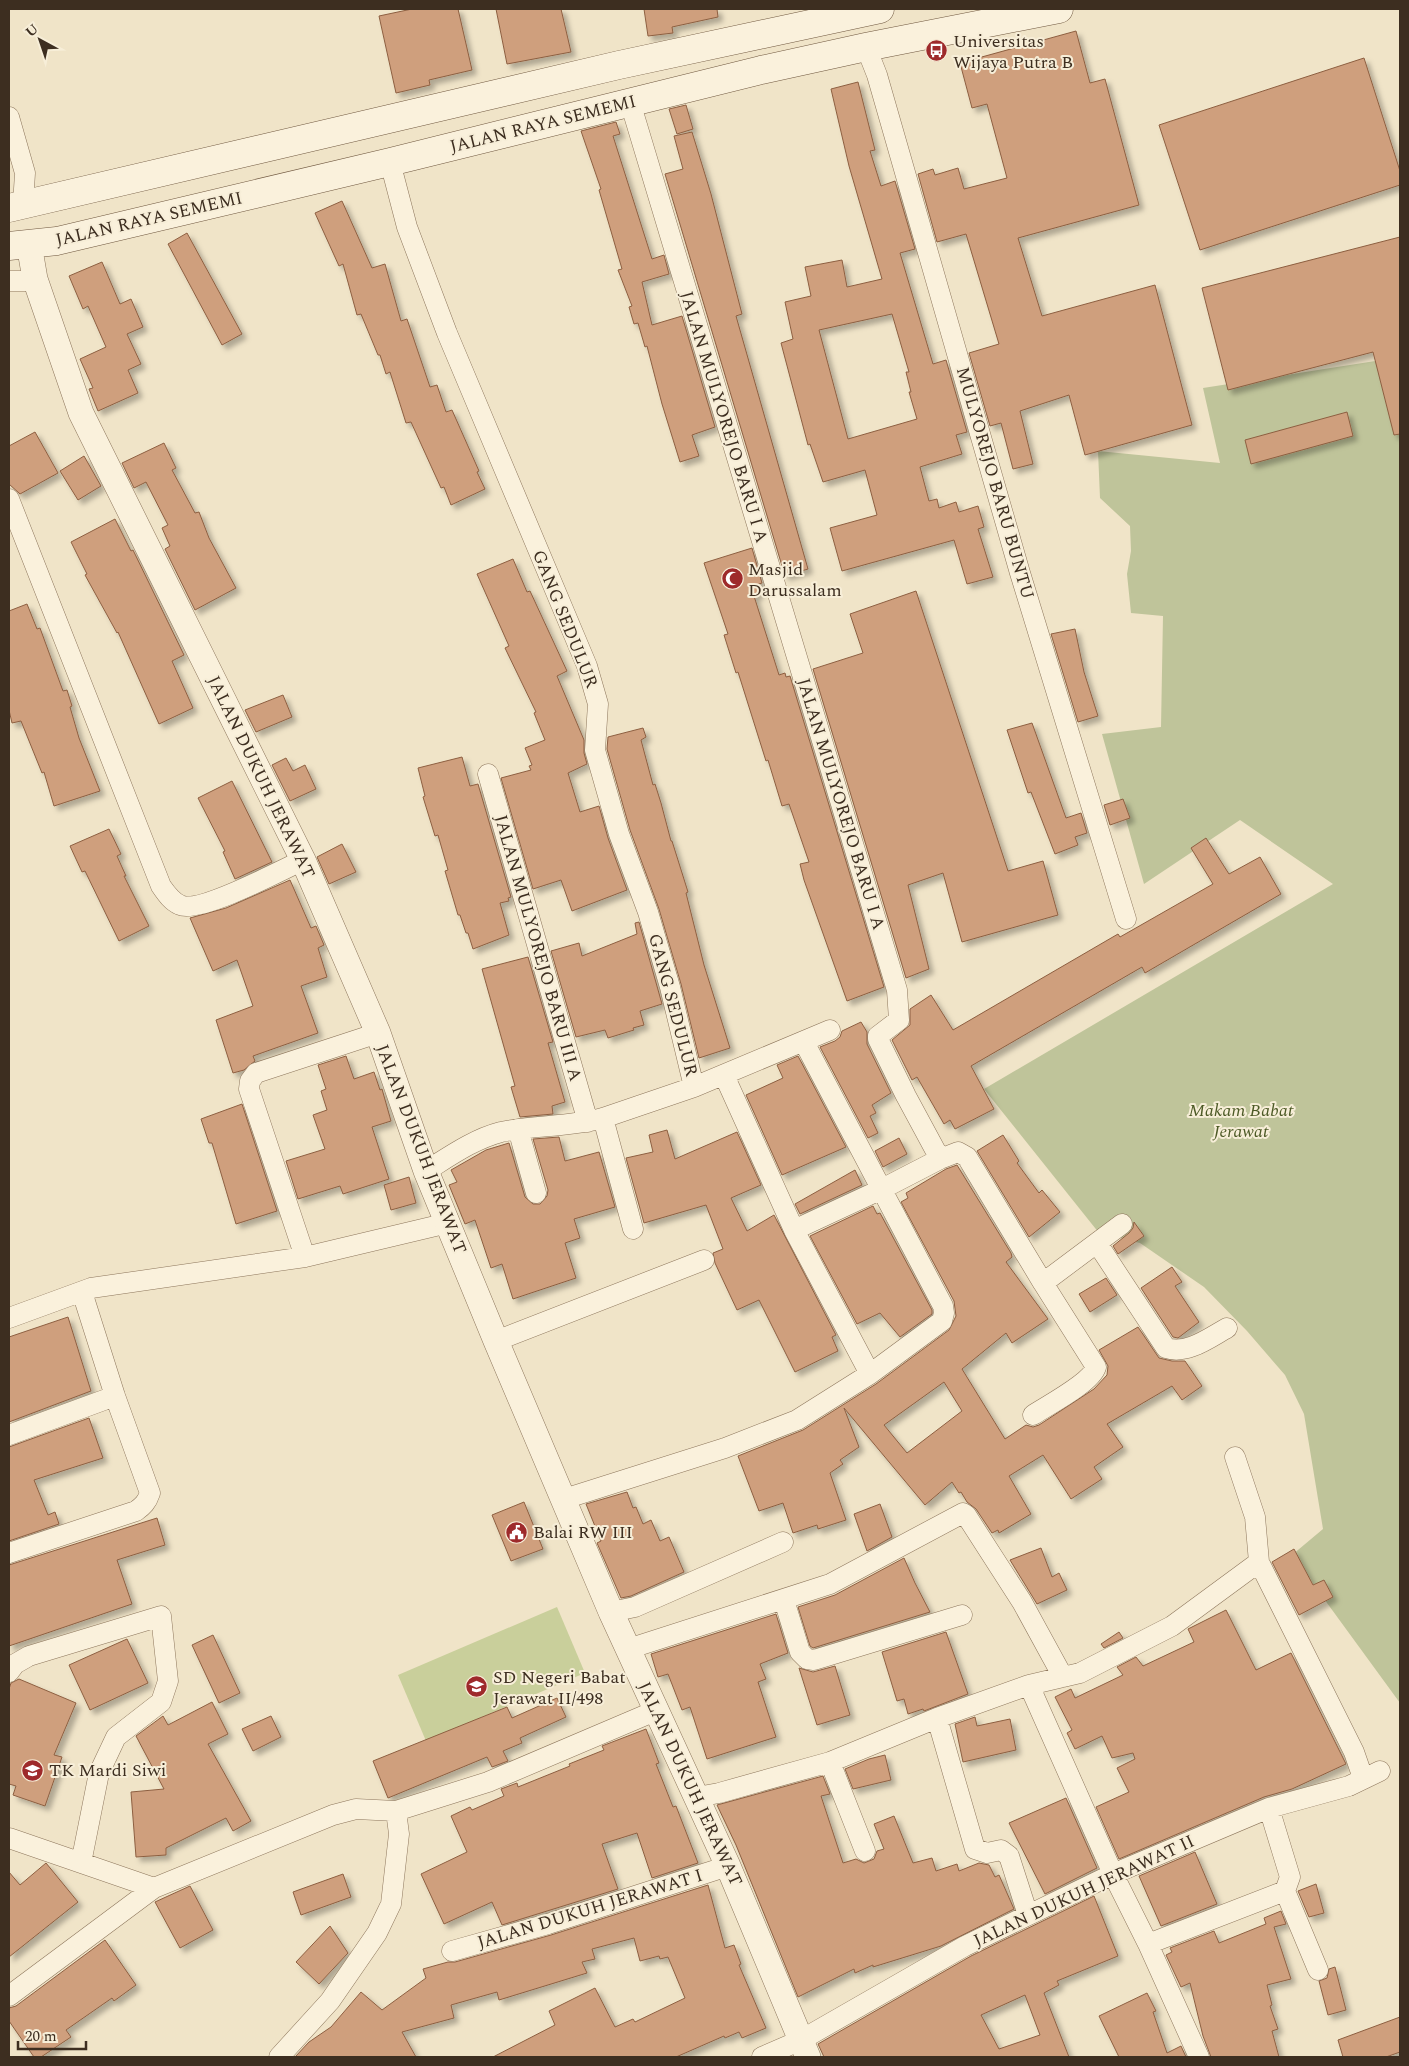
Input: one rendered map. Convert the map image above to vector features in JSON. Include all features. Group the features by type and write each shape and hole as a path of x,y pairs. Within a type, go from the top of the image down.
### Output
{"main road":[{"path":"16,207 619,65 880,9"},
{"name":"JALAN RAYA SEMEMI","path":"28,263 57,241 393,177 871,60 1059,9"}],"street":[{"name":"MULYOREJO BARU BUNTU","path":"871,60 1020,573 1126,919"},
{"path":"9,117 25,173 16,207"},
{"name":"JALAN MULYOREJO BARU I A","path":"634,117 897,990 899,1020 878,1036 878,1039 940,1159"},
{"name":"GANG SEDULUR","path":"393,177 407,227 447,333 590,675 599,713 595,750 619,834 648,912 694,1087"},
{"path":"9,281 28,263"},
{"name":"JALAN DUKUH JERAWAT","path":"28,263 81,413 303,860 378,1033 426,1170 496,1341 611,1612 728,1866 804,2049"},
{"path":"9,499 160,886 169,897 181,906 197,906 236,891 303,860"},
{"name":"JALAN MULYOREJO BARU III A","path":"488,774 596,1120 633,1228"},
{"path":"426,1170 475,1142 499,1133 596,1120 694,1087 830,1030"},
{"path":"304,1257 249,1089 250,1081 256,1073 378,1033"},
{"path":"564,1499 725,1448 797,1420 870,1374 942,1321 943,1306 804,1042"},
{"path":"724,1075 794,1230 870,1374"},
{"path":"518,1129 536,1193"},
{"path":"794,1230 882,1189 954,1152 962,1153 968,1157 1043,1283 1096,1366 1092,1374 1078,1385 1032,1415"},
{"path":"9,1318 107,1285 304,1257 448,1223"},
{"path":"1043,1283 1122,1224"},
{"path":"1097,1243 1166,1348 1176,1352 1190,1348 1227,1328"},
{"path":"496,1341 704,1260"},
{"path":"9,1553 136,1511 144,1506 150,1493 82,1292"},
{"path":"9,1435 116,1396"},
{"path":"697,1797 719,1793 830,1762 937,1718 1029,1685 1080,1673 1172,1626 1259,1562 1255,1517 1235,1457"},
{"path":"628,1649 830,1584 963,1513 1022,1602 1063,1677"},
{"path":"611,1612 634,1607 783,1542"},
{"name":"JALAN DUKUH JERAWAT II","path":"762,2057 804,2049 965,1946 1113,1874 1270,1808 1348,1786 1371,1775 1354,1752 1259,1562"},
{"path":"784,1600 800,1652 807,1658 814,1660 962,1615"},
{"path":"9,1672 15,1664 29,1656 161,1616 168,1682 161,1702 116,1737 99,1773 80,1863"},
{"path":"1029,1685 1113,1874 1148,1944 1199,2057"},
{"path":"9,1996 154,1888 333,1815 356,1809 396,1811 488,1782 655,1711"},
{"path":"937,1718 975,1849 987,1854 1001,1850 1009,1856 1028,1915"},
{"path":"830,1762 865,1851"},
{"path":"1270,1808 1290,1877 1285,1891 1318,1970"},
{"path":"279,2057 330,2001 377,1933 391,1904 399,1834 396,1811"},
{"path":"9,1838 154,1888"},
{"name":"JALAN DUKUH JERAWAT I","path":"452,1952 548,1924 728,1866"},
{"path":"1148,1944 1285,1891"}],"green space":[{"name":"Makam Babat Jerawat","path":"1388,359 1400,409 1400,1703 1292,1555 1323,1529 1304,1414 1285,1375 1247,1331 1204,1287 1140,1243 1099,1233 984,1089 1333,884 1240,820 1144,884 1102,734 1161,727 1163,616 1131,613 1127,574 1131,551 1130,526 1100,498 1098,451 1220,463 1203,388"},
{"path":"557,1607 585,1673 426,1741 398,1675"}],"building":[{"path":"412,9 458,9 472,70 429,80 430,85 396,93 379,16"},
{"path":"496,9 561,9 571,52 507,64"},
{"path":"644,9 717,9 718,17 672,27 673,33 648,36"},
{"path":"1076,31 1090,83 1105,79 1139,205 1018,238 1042,316 1155,285 1192,425 1085,455 1069,395 1020,411 1033,464 1013,469 1001,423 990,426 969,353 999,344 966,234 937,242 918,174 933,169 935,175 958,168 964,189 1007,178 987,104 972,108 960,63"},
{"path":"1364,58 1400,171 1400,185 1200,250 1159,125"},
{"path":"858,82 875,150 870,151 881,186 895,181 915,249 900,253 933,364 946,360 967,432 956,435 962,454 920,467 929,501 937,499 939,508 956,502 959,512 978,506 984,527 978,529 993,577 967,584 954,540 842,571 830,528 877,515 865,470 823,482 810,444 808,445 781,343 793,339 785,302 811,296 805,267 842,260 847,287 882,279 849,166 831,89","holes":["892,314 909,372 906,372 911,392 909,392 917,419 848,439 819,330"]},
{"path":"686,105 693,129 677,134 669,109"},
{"path":"616,122 620,134 613,136 652,259 664,255 669,274 642,282 652,325 682,316 715,427 692,435 699,456 680,462 647,346 645,347 638,323 634,324 629,307 632,306 618,270 622,269 599,190 601,189 581,131"},
{"path":"692,132 711,194 742,314 736,316 808,569 785,576 665,174 683,169 674,136"},
{"path":"342,201 372,268 385,264 401,321 407,319 430,387 437,385 446,412 452,410 479,471 477,472 485,489 451,505 444,487 441,488 411,422 406,423 390,372 386,374 380,355 378,355 361,314 357,315 343,264 339,266 315,213"},
{"path":"187,233 242,334 222,345 168,244"},
{"path":"1400,237 1400,434 1394,435 1373,352 1228,390 1202,288"},
{"path":"102,262 120,304 131,299 143,327 127,334 141,364 128,370 138,393 98,411 89,389 93,388 80,359 106,347 88,306 83,309 69,276"},
{"path":"1347,412 1353,436 1251,464 1245,440"},
{"path":"35,432 58,473 20,494 9,484 9,446"},
{"path":"164,443 176,468 172,470 195,513 199,512 209,538 236,588 195,610 165,549 170,546 162,528 168,525 146,482 134,488 122,463"},
{"path":"84,456 101,486 78,500 60,471"},
{"path":"115,519 131,551 133,550 184,655 172,661 193,708 159,724 118,632 85,575 87,574 71,542"},
{"path":"752,548 762,583 756,585 759,594 754,596 779,675 785,673 786,677 790,676 884,987 847,1001 804,880 800,864 809,862 789,804 782,806 768,760 766,761 738,672 736,673 724,635 728,634 704,563"},
{"path":"513,559 527,592 530,591 567,671 557,676 584,740 584,753 587,764 568,773 580,812 599,806 608,838 627,890 572,911 561,880 533,889 501,778 531,770 529,766 532,765 525,748 545,740 534,713 536,712 505,648 509,646 477,574"},
{"path":"916,591 1008,871 1043,861 1058,915 962,942 943,873 908,885 929,969 906,978 813,669 863,653 850,614"},
{"path":"27,604 37,629 40,628 63,691 67,690 79,738 100,791 54,806 44,772 42,773 21,721 12,723 9,710 9,611"},
{"path":"1075,629 1084,672 1098,716 1078,722 1051,634"},
{"path":"283,695 292,717 256,732 245,710"},
{"path":"1032,723 1066,818 1081,813 1087,833 1075,837 1078,845 1055,854 1031,792 1028,793 1007,730"},
{"path":"643,728 646,737 641,740 653,785 655,784 688,892 686,893 704,965 730,1048 699,1058 681,984 659,909 630,830 607,749 608,737"},
{"path":"462,757 470,786 478,784 511,897 508,898 509,901 500,903 509,935 473,949 468,933 466,933 460,915 458,915 445,871 448,870 438,835 435,836 423,797 425,796 418,768"},
{"path":"286,758 293,771 305,765 316,789 290,801 272,765"},
{"path":"232,781 272,862 235,879 223,852 225,851 198,798"},
{"path":"1123,799 1130,818 1110,825 1104,805"},
{"path":"109,829 121,854 117,856 126,876 124,876 149,926 119,941 85,871 82,872 70,846"},
{"path":"1206,838 1229,874 1260,857 1281,894 1145,973 1142,967 971,1066 994,1109 955,1129 950,1120 944,1124 917,1077 912,1080 892,1040 910,1025 910,1009 931,995 953,1030 1118,934 1120,937 1213,884 1191,848"},
{"path":"342,844 356,872 329,884 317,857"},
{"path":"290,880 311,928 316,926 324,945 318,948 327,977 301,986 318,1033 253,1056 255,1061 244,1070 233,1073 216,1020 253,1006 237,960 213,971 190,918 226,908"},
{"path":"639,922 662,1004 640,1011 644,1025 633,1028 634,1030 608,1038 605,1030 576,1037 551,951 579,943 582,956 637,934 635,923"},
{"path":"528,957 553,1042 548,1043 565,1102 552,1106 553,1114 520,1117 511,1087 515,1086 482,969"},
{"path":"861,1022 867,1032 867,1044 891,1093 872,1105 876,1113 870,1116 878,1133 868,1138 820,1047 835,1041 840,1037 842,1031"},
{"path":"346,1056 354,1079 374,1072 380,1090 382,1089 391,1121 372,1127 389,1179 343,1194 340,1186 298,1199 286,1161 325,1149 313,1115 327,1110 321,1091 326,1089 318,1065"},
{"path":"798,1056 846,1147 782,1175 746,1095 783,1078 777,1065"},
{"path":"242,1104 277,1211 236,1224 212,1143 209,1143 201,1119"},
{"path":"667,1130 675,1159 737,1132 761,1185 731,1198 747,1231 774,1215 836,1335 832,1337 838,1351 795,1372 759,1300 737,1310 715,1263 713,1253 723,1249 706,1205 644,1223 626,1158 653,1152 649,1135"},
{"path":"1003,1135 1019,1161 1017,1163 1039,1193 1042,1190 1060,1212 1029,1237 977,1151"},
{"path":"559,1137 565,1161 599,1152 615,1207 574,1219 580,1238 565,1243 576,1278 513,1299 502,1264 491,1268 475,1220 465,1224 449,1185 457,1182 451,1170 486,1150 509,1143 525,1197 533,1204 540,1204 547,1196 548,1190 533,1139"},
{"path":"899,1138 907,1154 883,1167 875,1151"},
{"path":"957,1165 1011,1253 1012,1257 1006,1262 1048,1319 1012,1343 1006,1333 962,1369 1005,1439 1026,1425 1033,1427 1039,1425 1094,1389 1107,1375 1108,1366 1099,1350 1138,1327 1159,1358 1185,1361 1202,1386 1182,1400 1172,1386 1107,1424 1123,1447 1094,1467 1102,1479 1071,1499 1043,1455 1009,1476 1031,1514 999,1533 998,1530 992,1533 976,1509 967,1502 961,1492 959,1493 952,1482 925,1505 844,1408 859,1447 840,1460 843,1464 830,1473 846,1520 818,1529 817,1525 793,1533 783,1503 759,1511 738,1456 803,1430 876,1384 949,1330 956,1316 954,1301 901,1202 908,1198 906,1193 946,1169","holes":["944,1382 962,1411 907,1453 884,1425"]},
{"path":"855,1170 862,1185 800,1214 795,1204"},
{"path":"409,1177 416,1203 391,1210 384,1185"},
{"path":"873,1206 877,1214 880,1213 932,1310 932,1314 900,1337 880,1313 857,1324 810,1236"},
{"path":"1134,1222 1144,1236 1118,1254 1113,1246 1129,1233 1133,1228"},
{"path":"1172,1267 1182,1282 1175,1286 1199,1322 1178,1338 1173,1337 1141,1288"},
{"path":"1106,1278 1117,1295 1090,1312 1079,1294"},
{"path":"68,1317 91,1391 9,1422 9,1337"},
{"path":"89,1418 103,1458 34,1480 48,1515 55,1512 59,1524 9,1541 9,1447"},
{"path":"627,1492 633,1508 636,1507 643,1524 651,1520 660,1541 669,1537 684,1572 631,1596 621,1598 597,1543 601,1541 586,1504"},
{"name":"Balai RW III","path":"524,1502 543,1549 511,1561 492,1515"},
{"path":"880,1504 892,1537 867,1551 854,1514"},
{"path":"157,1518 165,1545 117,1560 132,1604 9,1646 9,1565"},
{"path":"1041,1548 1052,1577 1059,1573 1067,1590 1037,1604 1010,1560"},
{"path":"1294,1549 1313,1585 1324,1580 1333,1597 1299,1615 1272,1562"},
{"path":"904,1558 930,1612 813,1648 810,1646 798,1607 835,1595"},
{"path":"1226,1610 1256,1670 1291,1653 1346,1764 1292,1789 1264,1797 1119,1859 1096,1807 1129,1792 1117,1768 1135,1759 1133,1753 1112,1758 1102,1736 1075,1749 1067,1733 1072,1730 1055,1697 1071,1689 1075,1698 1123,1675 1117,1667 1136,1657 1143,1666 1194,1642 1188,1629"},
{"path":"776,1614 788,1653 760,1664 766,1679 758,1682 776,1737 707,1759 690,1707 682,1710 668,1674 658,1677 651,1654"},
{"path":"946,1632 968,1694 924,1711 923,1709 908,1714 904,1699 897,1701 882,1652"},
{"path":"1119,1632 1123,1638 1104,1648 1101,1644"},
{"path":"213,1635 240,1693 219,1703 192,1645"},
{"path":"127,1639 148,1683 90,1710 69,1665"},
{"path":"835,1666 850,1715 817,1725 799,1668 813,1672"},
{"path":"19,1679 76,1703 54,1755 62,1757 45,1806 13,1795 16,1786 9,1784 9,1689 11,1683"},
{"path":"557,1698 566,1717 520,1738 522,1743 503,1751 508,1761 492,1767 487,1757 388,1798 373,1761 507,1707 512,1718"},
{"path":"212,1702 228,1734 208,1744 251,1821 233,1831 226,1818 166,1848 166,1855 136,1857 131,1792 164,1789 136,1736 163,1716 168,1725"},
{"path":"271,1716 281,1737 253,1751 242,1729"},
{"path":"975,1717 977,1726 1010,1719 1016,1750 963,1762 955,1724"},
{"path":"646,1729 659,1763 656,1764 673,1807 676,1806 698,1863 652,1878 637,1833 602,1844 618,1889 502,1925 492,1902 444,1924 421,1874 467,1852 451,1816 470,1807 472,1810 504,1796 501,1789 517,1783 518,1787 570,1766 569,1764 604,1750 602,1746"},
{"path":"885,1755 891,1780 853,1789 845,1769 869,1759"},
{"path":"823,1776 830,1794 821,1796 843,1863 856,1859 864,1863 874,1859 877,1851 884,1849 874,1824 894,1816 913,1863 932,1858 936,1871 957,1864 959,1871 979,1863 989,1865 995,1877 999,1875 1014,1909 941,1946 873,1967 873,1965 855,1973 854,1969 798,1997 736,1845 717,1805"},
{"path":"1066,1798 1097,1868 1045,1894 1009,1823"},
{"path":"1195,1852 1217,1904 1161,1926 1139,1876"},
{"path":"46,1863 78,1902 9,1957 9,1872 20,1885"},
{"path":"343,1874 351,1897 301,1915 293,1892"},
{"path":"1316,1884 1324,1913 1309,1917 1298,1891"},
{"path":"708,1885 725,1948 734,1945 741,1964 739,1965 766,2028 742,2038 739,2032 725,2038 724,2036 676,2057 493,2057 555,2025 549,2011 595,1988 615,2027 633,2019 635,2022 685,1998 668,1957 660,1959 659,1956 640,1961 634,1938 592,1949 595,1959 582,1962 587,1973 499,2000 497,1992 451,2005 454,2018 402,2032 416,2057 295,2057 309,2042 331,2027 361,1992 382,2010 426,1978 423,1969 551,1935"},
{"path":"190,1886 213,1930 180,1948 155,1902"},
{"path":"1094,1896 1118,1956 1057,1981 1059,1985 1044,1993 1069,2057 824,2057 818,2044 971,1956","holes":["1025,1995 1040,2035 999,2049 981,2015"]},
{"path":"1281,1911 1286,1924 1274,1927 1291,1979 1267,1985 1272,2005 1270,2006 1278,2029 1272,2031 1279,2057 1211,2057 1203,2036 1190,1983 1181,1987 1166,1955 1172,1952 1170,1948 1214,1931 1219,1943 1266,1924 1264,1918"},
{"path":"330,1926 348,1953 319,1984 296,1962"},
{"path":"105,1940 136,1985 114,2001 112,1998 66,2030 71,2037 41,2057 34,2057 9,2021 9,2008 16,2006"},
{"path":"1335,1967 1346,2010 1328,2015 1319,1981 1327,1978 1329,1969"},
{"path":"1147,1993 1156,2011 1153,2012 1167,2053 1181,2046 1186,2057 1119,2057 1099,2016"},
{"path":"1400,2017 1400,2052 1386,2057 1343,2057 1338,2040"}],"place":[{"name":"Universitas Wijaya Putra B","path":"937,51"},
{"name":"Masjid Darussalam","path":"732,579"},
{"name":"Balai RW III","path":"517,1532"},
{"name":"SD Negeri Babat Jerawat II/498","path":"477,1687"},
{"name":"TK Mardi Siwi","path":"33,1770"}]}
